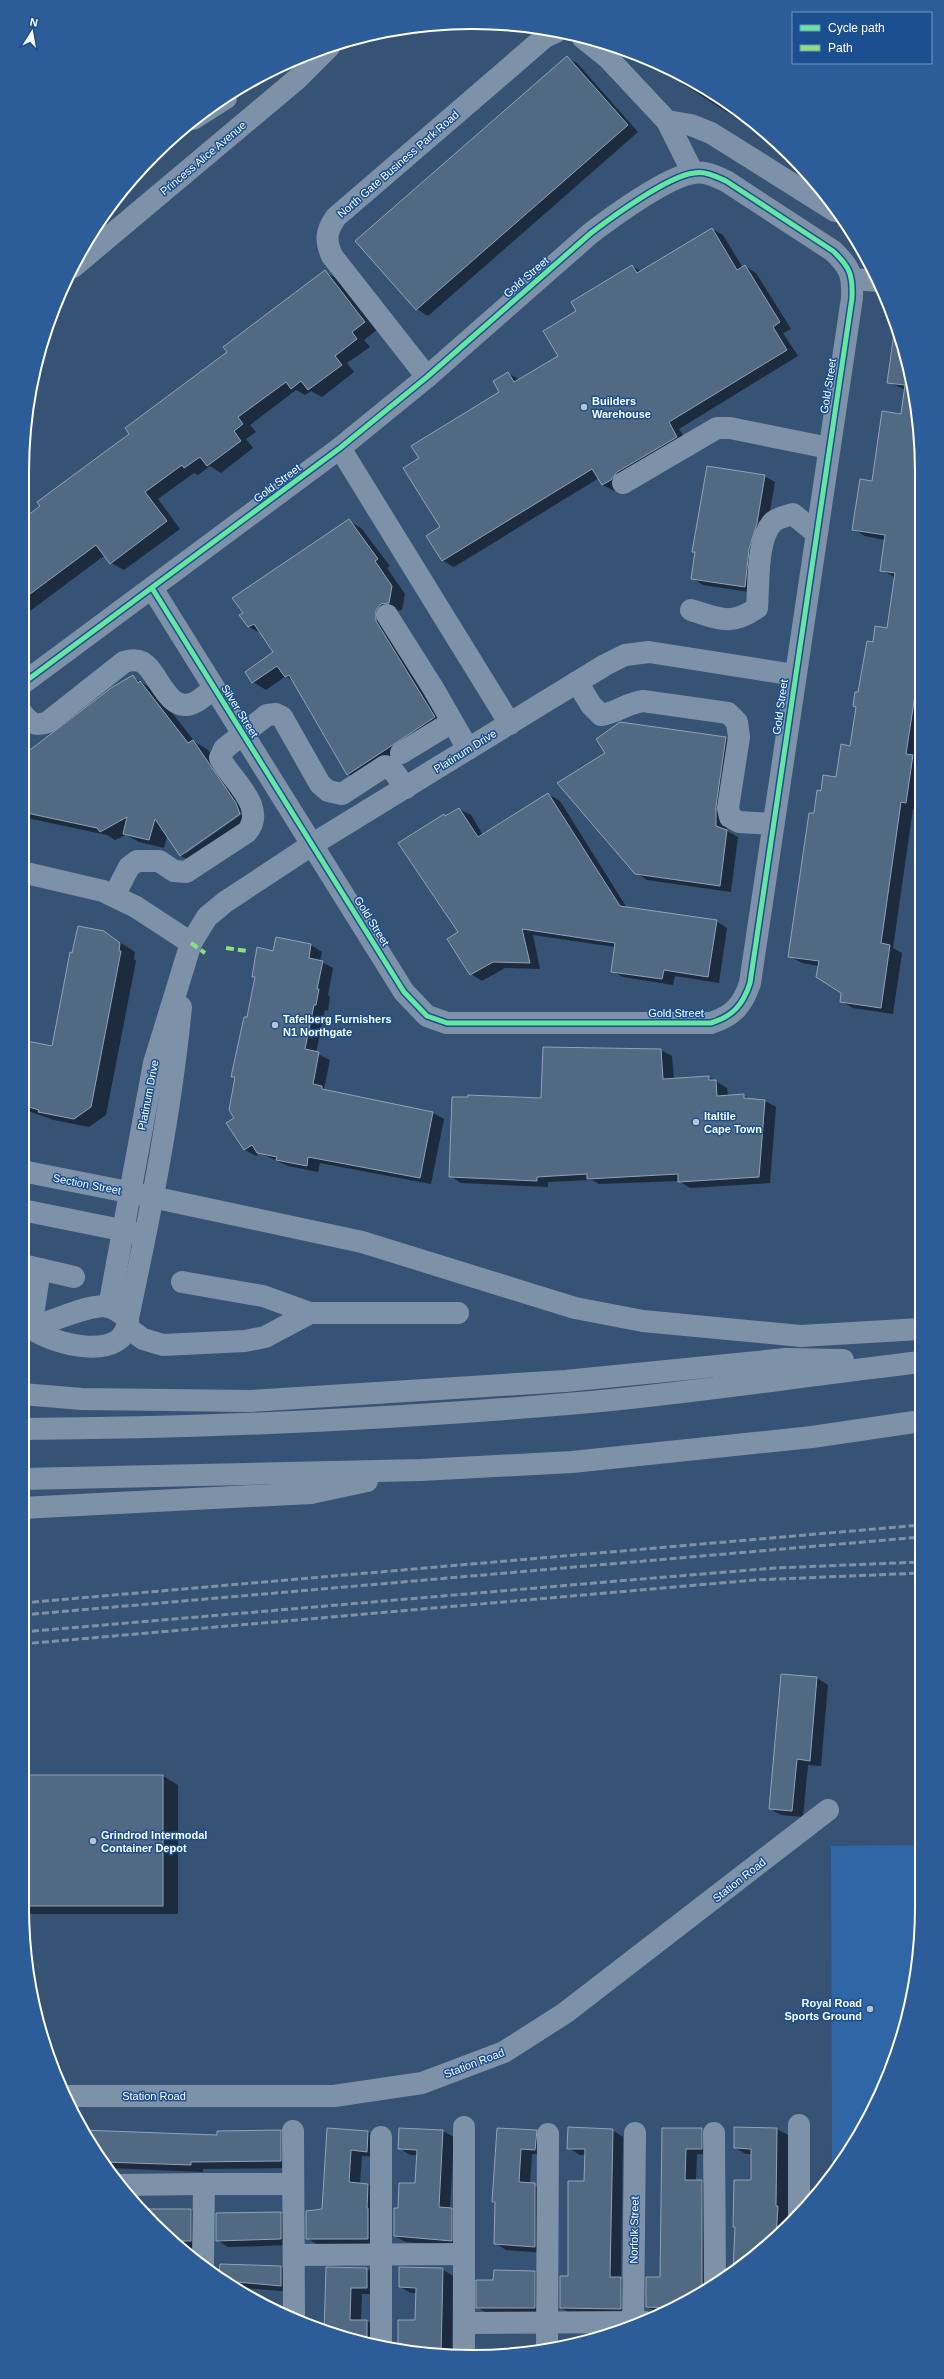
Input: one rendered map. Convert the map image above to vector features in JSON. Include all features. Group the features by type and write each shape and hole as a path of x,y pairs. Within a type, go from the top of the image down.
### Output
{"highway":[{"path":"152,1197 362,1242 575,1308 643,1321 801,1336 915,1329"},
{"path":"29,1395 82,1399 251,1401 564,1381 786,1359 915,1361"},
{"path":"29,1429 119,1429 365,1420 581,1402 915,1362"},
{"path":"29,1479 421,1470 572,1462 812,1437 915,1422"},
{"path":"29,1508 312,1493 421,1470"}],"street":[{"name":"North Gate Business Park Road","path":"427,377 332,256 326,243 328,229 336,217 547,36"},
{"path":"614,53 667,121 693,172"},
{"name":"Princess Alice Avenue","path":"84,258 297,79 319,57"},
{"path":"222,107 239,128"},
{"path":"667,121 691,125 711,133 827,207"},
{"name":"Gold Street","path":"29,679 340,448 427,377 591,233 618,212 666,184 693,172 710,174 726,181 833,251 845,262 853,280 852,298 750,983 745,998 738,1008 726,1018 711,1023 447,1023 427,1016 404,992 313,844"},
{"path":"853,280 871,281"},
{"path":"623,483 717,428 730,428 829,448"},
{"path":"340,448 510,724"},
{"path":"691,610 726,620 742,618 757,608 761,549 772,523 780,518 793,514 816,533"},
{"name":"Silver Street","path":"152,588 214,689 313,844"},
{"path":"387,615 433,688 468,750"},
{"name":"Platinum Drive","path":"109,1307 154,1063 191,943 207,917 225,902 313,844 577,682 624,655 649,652 795,675"},
{"path":"29,722 39,725 48,722 124,662 135,660 143,662 173,700 183,705 192,704 214,689"},
{"path":"577,682 591,705 601,715 613,713 630,703 643,701 728,714 737,722 739,737 728,808 730,817 740,822 773,824"},
{"path":"114,896 129,867 137,861 159,861 174,871 186,872 247,832 251,826 253,808 220,758 224,749 243,735 252,725 267,715 276,714 282,717 320,784 328,791 342,794 385,766 391,768 406,788"},
{"path":"401,753 452,722"},
{"path":"29,874 103,891 136,907 191,943"},
{"name":"Platinum Drive","path":"128,1323 146,1235 176,1064 185,964"},
{"name":"Section Street","path":"29,1172 152,1197"},
{"path":"29,1211 146,1235"},
{"path":"29,1291 31,1267 74,1277"},
{"path":"182,1282 263,1296 310,1313 458,1313"},
{"path":"29,1327 94,1308 109,1307 128,1323 143,1339 163,1345 245,1341 265,1337 310,1313"},
{"path":"29,1330 41,1336 74,1345 100,1348 120,1340 128,1323"},
{"name":"Station Road","path":"72,2096 334,2096 422,2083 504,2052 565,2013 717,1898 828,1810"},
{"path":"799,2125 799,2205"},
{"path":"464,2127 464,2350"},
{"path":"293,2131 294,2312"},
{"name":"Norfolk Street","path":"636,2133 637,2318"},
{"path":"714,2133 715,2277"},
{"path":"547,2343 548,2134"},
{"path":"381,2137 381,2340"},
{"path":"203,2259 204,2184"},
{"path":"127,2185 281,2184"},
{"path":"294,2255 464,2254"},
{"path":"464,2323 622,2323"}],"shaded area":[{"name":"Royal Road Sports Ground","path":"915,1845 914,1936 911,1965 900,2022 881,2077 869,2103 856,2128 832,2164 831,1846"}],"building":[{"path":"567,56 628,125 416,310 355,241"},
{"name":"Builders Warehouse","path":"712,228 737,270 745,265 780,322 773,327 787,350 669,422 677,437 617,472 611,480 602,485 592,469 442,561 426,536 440,527 403,468 419,458 411,446 499,392 493,381 508,372 514,382 558,356 543,331 576,311 571,302 632,265 637,273"},
{"path":"325,270 365,322 352,332 357,339 335,356 342,365 308,390 301,381 291,389 286,382 238,417 243,424 234,431 241,441 207,466 200,457 184,468 182,465 145,492 167,521 110,564 96,545 29,595 29,515 40,506 37,502 129,434 125,428 227,352 223,347"},
{"path":"893,337 900,357 906,386 914,443 915,695 906,754 913,755 906,803 901,802 881,943 890,945 881,1008 840,1002 841,993 816,977 819,961 788,957 809,813 814,813 817,790 821,791 823,775 836,777 841,744 850,746 856,707 853,706 855,692 858,692 867,641 873,642 875,626 887,628 895,573 880,571 885,535 852,530 860,479 872,481 882,411 901,414 905,385 887,383"},
{"path":"707,466 765,475 757,523 749,549 745,587 691,579 695,552 692,552"},
{"path":"349,519 378,559 375,561 392,586 389,603 381,604 376,610 376,621 435,717 347,775 289,675 285,677 277,666 252,683 245,672 273,652 254,624 248,627 239,615 243,613 232,598"},
{"path":"133,675 138,683 140,681 188,743 193,740 236,803 240,814 180,856 155,819 149,840 123,834 127,817 100,832 97,828 29,813 29,751 111,688"},
{"path":"620,722 726,737 716,806 716,826 727,830 720,886 635,874 557,783 605,753 596,739"},
{"path":"548,793 620,906 717,920 708,977 664,970 662,979 611,972 615,943 522,929 530,963 493,962 470,975 447,939 458,932 398,843 444,814 445,816 459,808 478,837"},
{"path":"78,926 104,931 120,943 119,951 121,951 91,1107 74,1119 38,1112 39,1110 29,1107 29,1041 52,1046 70,952 72,953"},
{"path":"276,937 311,944 309,958 323,961 317,989 319,989 316,1005 314,1005 305,1049 319,1052 313,1084 322,1086 322,1089 433,1112 420,1178 308,1157 307,1166 276,1160 277,1157 257,1153 252,1145 244,1150 226,1123 234,1118 229,1110 235,1077 231,1077 244,1017 247,1017 255,977 252,977 257,947 273,951"},
{"path":"543,1047 661,1049 663,1079 709,1076 709,1080 716,1080 717,1096 744,1094 744,1098 765,1100 759,1177 678,1182 678,1174 587,1179 587,1174 537,1177 537,1181 449,1177 452,1097 468,1097 468,1095 541,1098"},
{"path":"781,1674 817,1677 810,1761 797,1759 792,1811 769,1809"},
{"name":"Grindrod Intermodal Container Depot","path":"29,1775 163,1775 163,1906 29,1906"},
{"path":"568,2127 613,2129 610,2277 621,2277 621,2309 560,2308 560,2276 568,2276 568,2181 584,2181 585,2149 567,2149"},
{"path":"734,2127 777,2128 776,2206 778,2206 777,2228 733,2264 735,2227 733,2227 734,2180 751,2180 751,2149 734,2148"},
{"path":"327,2128 368,2131 367,2152 351,2150 349,2182 368,2184 368,2239 306,2239 306,2211 322,2209"},
{"path":"399,2128 443,2130 439,2207 452,2208 452,2241 394,2236 394,2208 398,2208 399,2183 415,2183 417,2150 398,2149"},
{"path":"497,2128 537,2130 535,2150 521,2149 519,2182 535,2183 535,2247 494,2244 495,2202 492,2202"},
{"path":"662,2128 702,2128 702,2149 686,2149 685,2180 702,2180 703,2285 660,2307 646,2307 646,2277 660,2277"},
{"path":"89,2130 217,2135 217,2131 281,2130 281,2161 191,2162 191,2165 111,2162"},
{"path":"149,2209 191,2209 191,2241 181,2241"},
{"path":"281,2212 281,2239 216,2241 216,2213"},
{"path":"220,2264 281,2266 281,2286 236,2282 219,2270"},
{"path":"326,2267 367,2268 367,2288 351,2288 350,2320 367,2320 367,2337 324,2324"},
{"path":"399,2267 443,2268 441,2349 398,2343 398,2320 415,2320 416,2288 399,2287"},
{"path":"494,2270 535,2271 535,2308 476,2308 476,2280 493,2280"}],"railway":[{"path":"29,1602 915,1526"},
{"path":"29,1614 915,1538"},
{"path":"29,1631 775,1568 915,1562"},
{"path":"29,1643 755,1580 915,1573"}],"marked path":[{"path":"191,943 205,953"},
{"path":"226,948 247,951"}],"cycle path":[{"path":"29,679 340,448 427,377 591,233 612,217 670,181 694,173 710,174 726,181 833,251 847,267 852,283 852,298 750,983 744,998 736,1009 719,1020 711,1023 447,1023 427,1016 404,992 152,588"}],"place":[{"name":"Builders Warehouse","path":"584,407"},
{"name":"Tafelberg Furnishers N1 Northgate","path":"275,1025"},
{"name":"Italtile Cape Town","path":"696,1122"},
{"name":"Grindrod Intermodal Container Depot","path":"93,1841"},
{"name":"Royal Road Sports Ground","path":"870,2009"}]}
